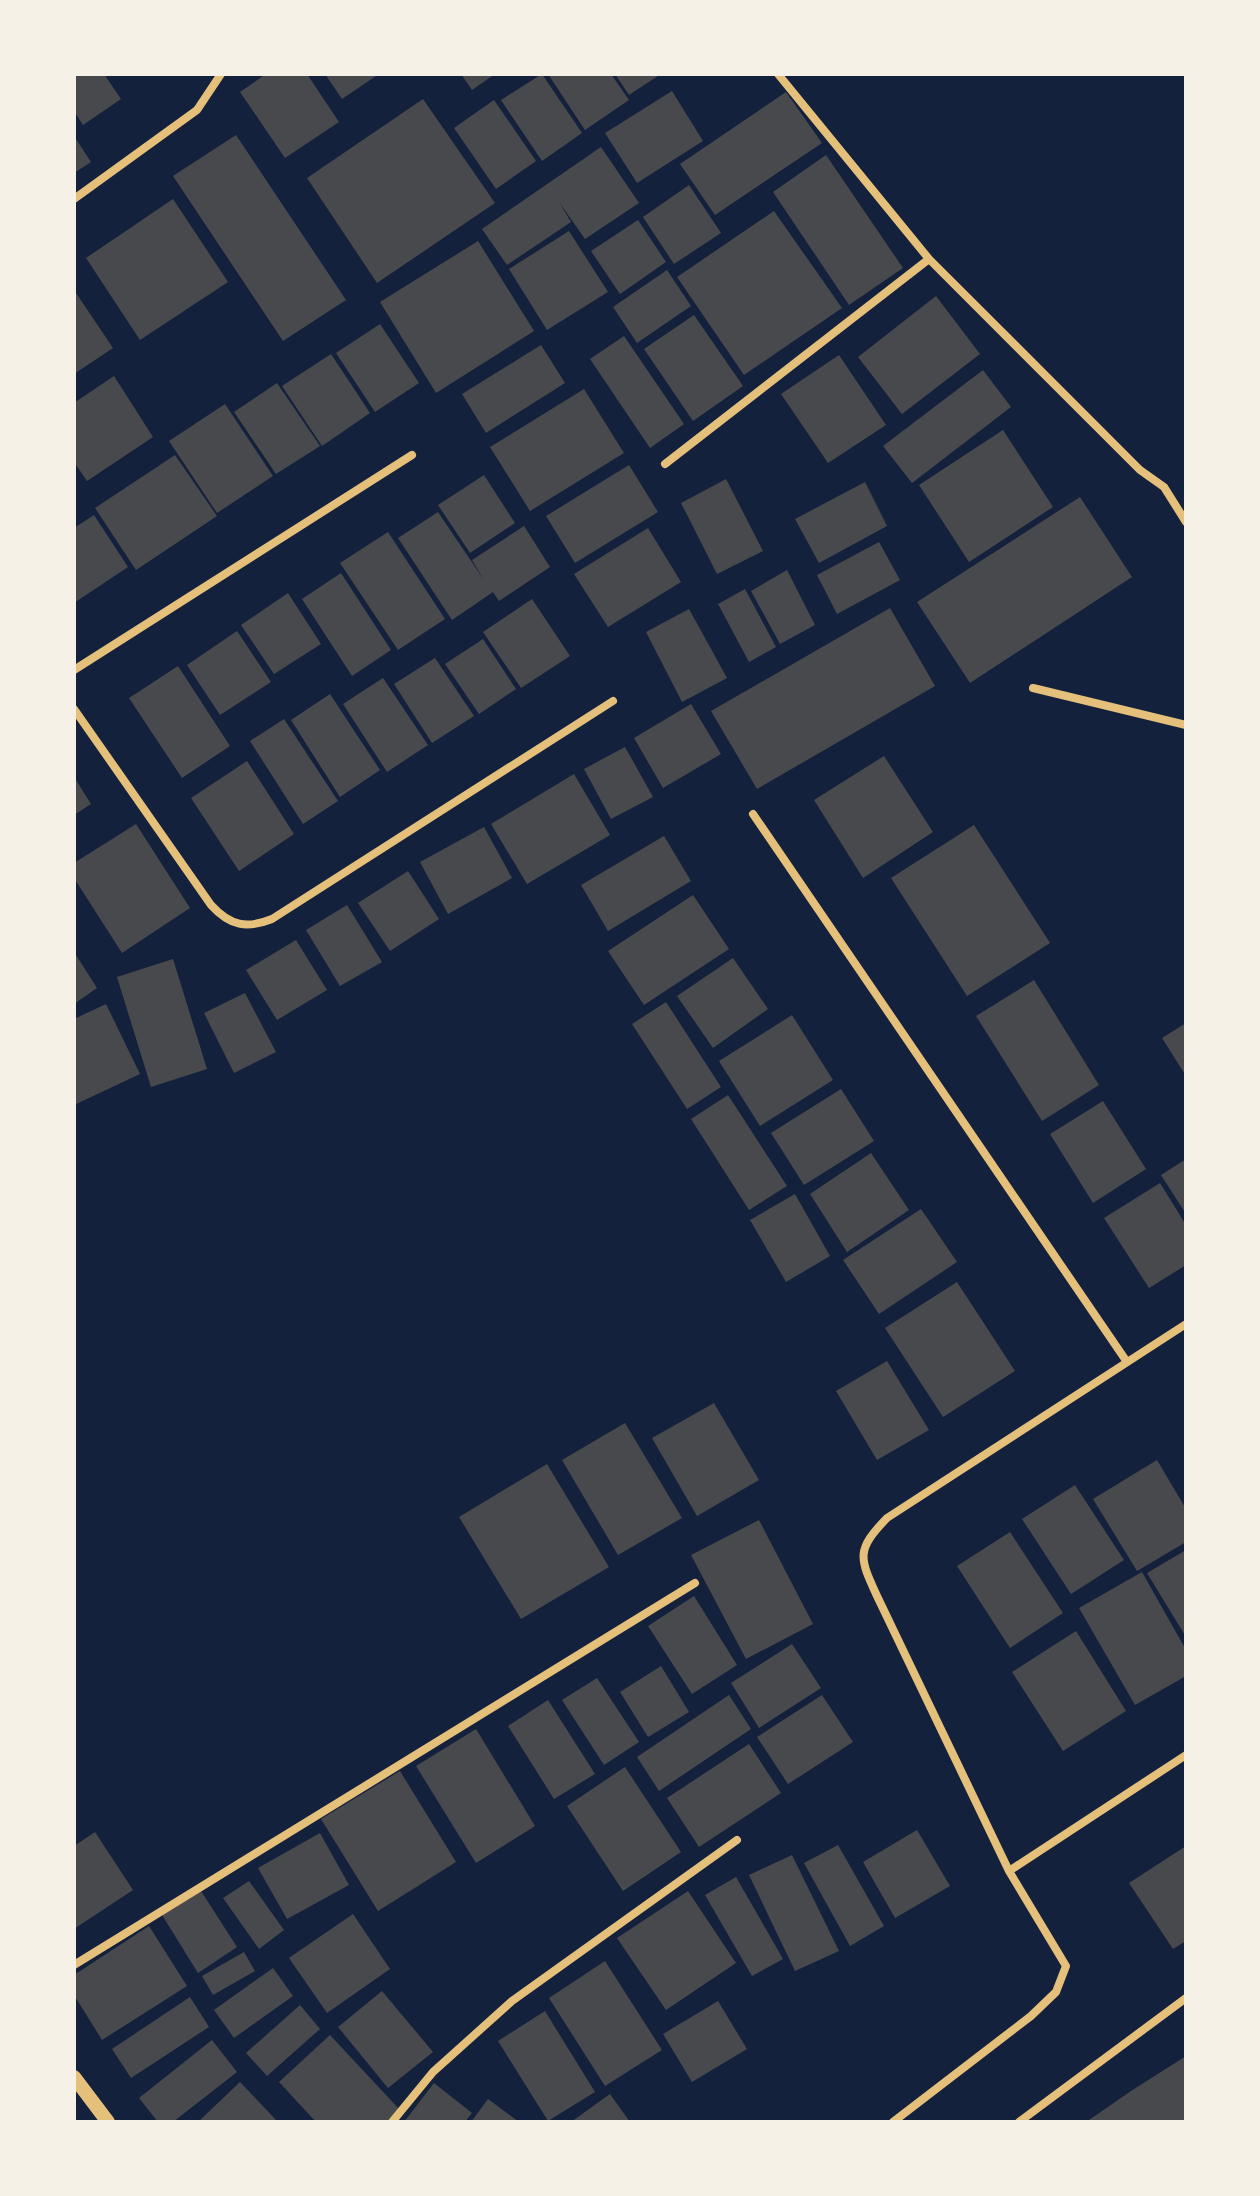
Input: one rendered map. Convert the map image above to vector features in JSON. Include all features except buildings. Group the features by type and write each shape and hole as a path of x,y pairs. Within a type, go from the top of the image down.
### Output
{"street":[{"path":"74,199 197,110 221,74"},
{"path":"778,74 814,114 929,259 1140,470 1164,487 1186,522"},
{"path":"665,464 929,259"},
{"path":"74,670 412,455"},
{"path":"1033,688 1186,725"},
{"path":"74,709 211,905 227,920 254,926 272,919 613,701"},
{"path":"753,814 1127,1362"},
{"path":"893,2122 1031,2016 1056,1992 1066,1966 1009,1871 877,1596 861,1562 865,1543 887,1518 1186,1324"},
{"path":"74,1965 695,1583"},
{"path":"1009,1871 1186,1755"},
{"path":"392,2122 433,2072 512,2001 737,1840"},
{"path":"1019,2122 1186,1998"},
{"path":"74,2077 108,2122"}]}
